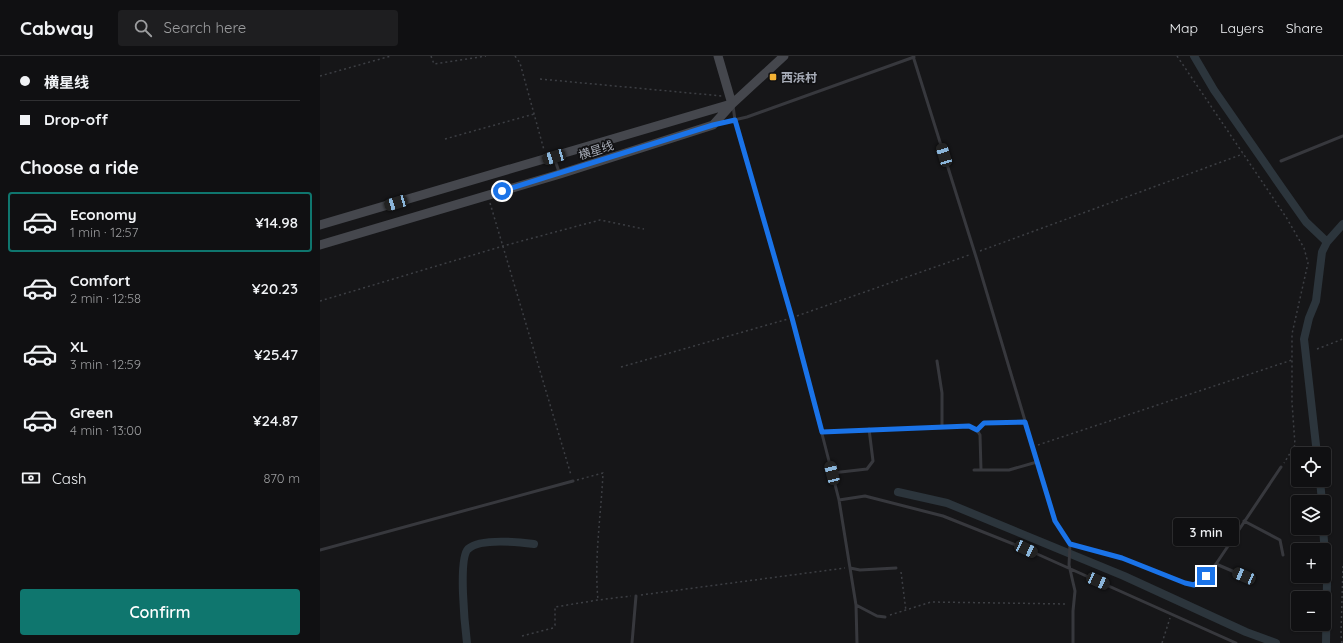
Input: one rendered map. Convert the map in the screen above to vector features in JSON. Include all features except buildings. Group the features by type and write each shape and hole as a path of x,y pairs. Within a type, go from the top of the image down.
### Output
{"street":[{"path":"718,56 731,100"},
{"name":"横星线","path":"320,245 488,196 713,125 731,100 784,56"},
{"name":"横星线","path":"320,226 550,158 731,100"}],"lane":[{"path":"713,125 754,115 913,56 975,253 1036,462 1055,521 1070,544 1069,567 1075,591 1073,643"},
{"path":"731,100 735,120 792,318 839,500 856,605 857,643"},
{"path":"1281,161 1343,136"},
{"path":"550,158 560,174"},
{"path":"937,361 942,393 942,427"},
{"path":"977,430 984,423 1025,422"},
{"path":"822,432 969,426 977,430 980,435 981,470"},
{"path":"832,473 866,469 873,461 868,429"},
{"path":"974,470 1009,470 1036,462"},
{"path":"1070,544 1122,558 1185,583 1194,585 1206,576 1216,564 1281,467"},
{"path":"320,550 573,481"},
{"path":"839,500 865,496 943,516 985,531 1069,567 1236,643"},
{"path":"1244,521 1280,540 1283,555"},
{"path":"1216,564 1244,576"},
{"path":"850,568 860,570 896,568"},
{"path":"632,643 636,596"},
{"path":"856,605 877,616 885,617"}],"path":[{"path":"320,76 391,56"},
{"path":"431,56 434,64 486,56"},
{"path":"515,56 520,64 534,114 550,158"},
{"path":"1177,56 1286,217 1304,248 1308,263 1292,334 1295,445 1281,467"},
{"path":"540,78 731,100"},
{"path":"445,139 534,114"},
{"path":"621,367 792,318 975,253 1243,154"},
{"path":"488,196 573,481 603,473 596,555 598,600"},
{"path":"320,301 503,246 600,220 644,229"},
{"path":"1317,349 1343,339"},
{"path":"1032,446 1292,360"},
{"path":"1342,643 1343,564"},
{"path":"522,636 553,628 555,625 555,608 598,600 850,568"},
{"path":"896,568 901,573 906,611"},
{"path":"885,617 906,611 920,604 931,602 1074,604"},
{"path":"1162,643 1171,614"}],"waterway":[{"path":"1194,56 1214,90 1306,222 1327,242"},
{"path":"1316,447 1304,339 1309,318 1316,301 1322,252 1327,242 1343,224"},
{"path":"1321,487 1321,495"},
{"path":"898,492 947,503 1124,576 1246,632 1276,643"},
{"path":"1324,535 1327,581 1326,643"},
{"path":"467,643 464,609 463,566 468,549 481,543 490,542 534,544"}],"place":[{"name":"西浜村","path":"773,77"}],"route":[{"path":"502,191 713,125 735,120 792,318 822,432 969,426 977,430 984,423 1025,422 1055,521 1070,544 1122,558 1185,583 1194,585 1206,576"}]}
